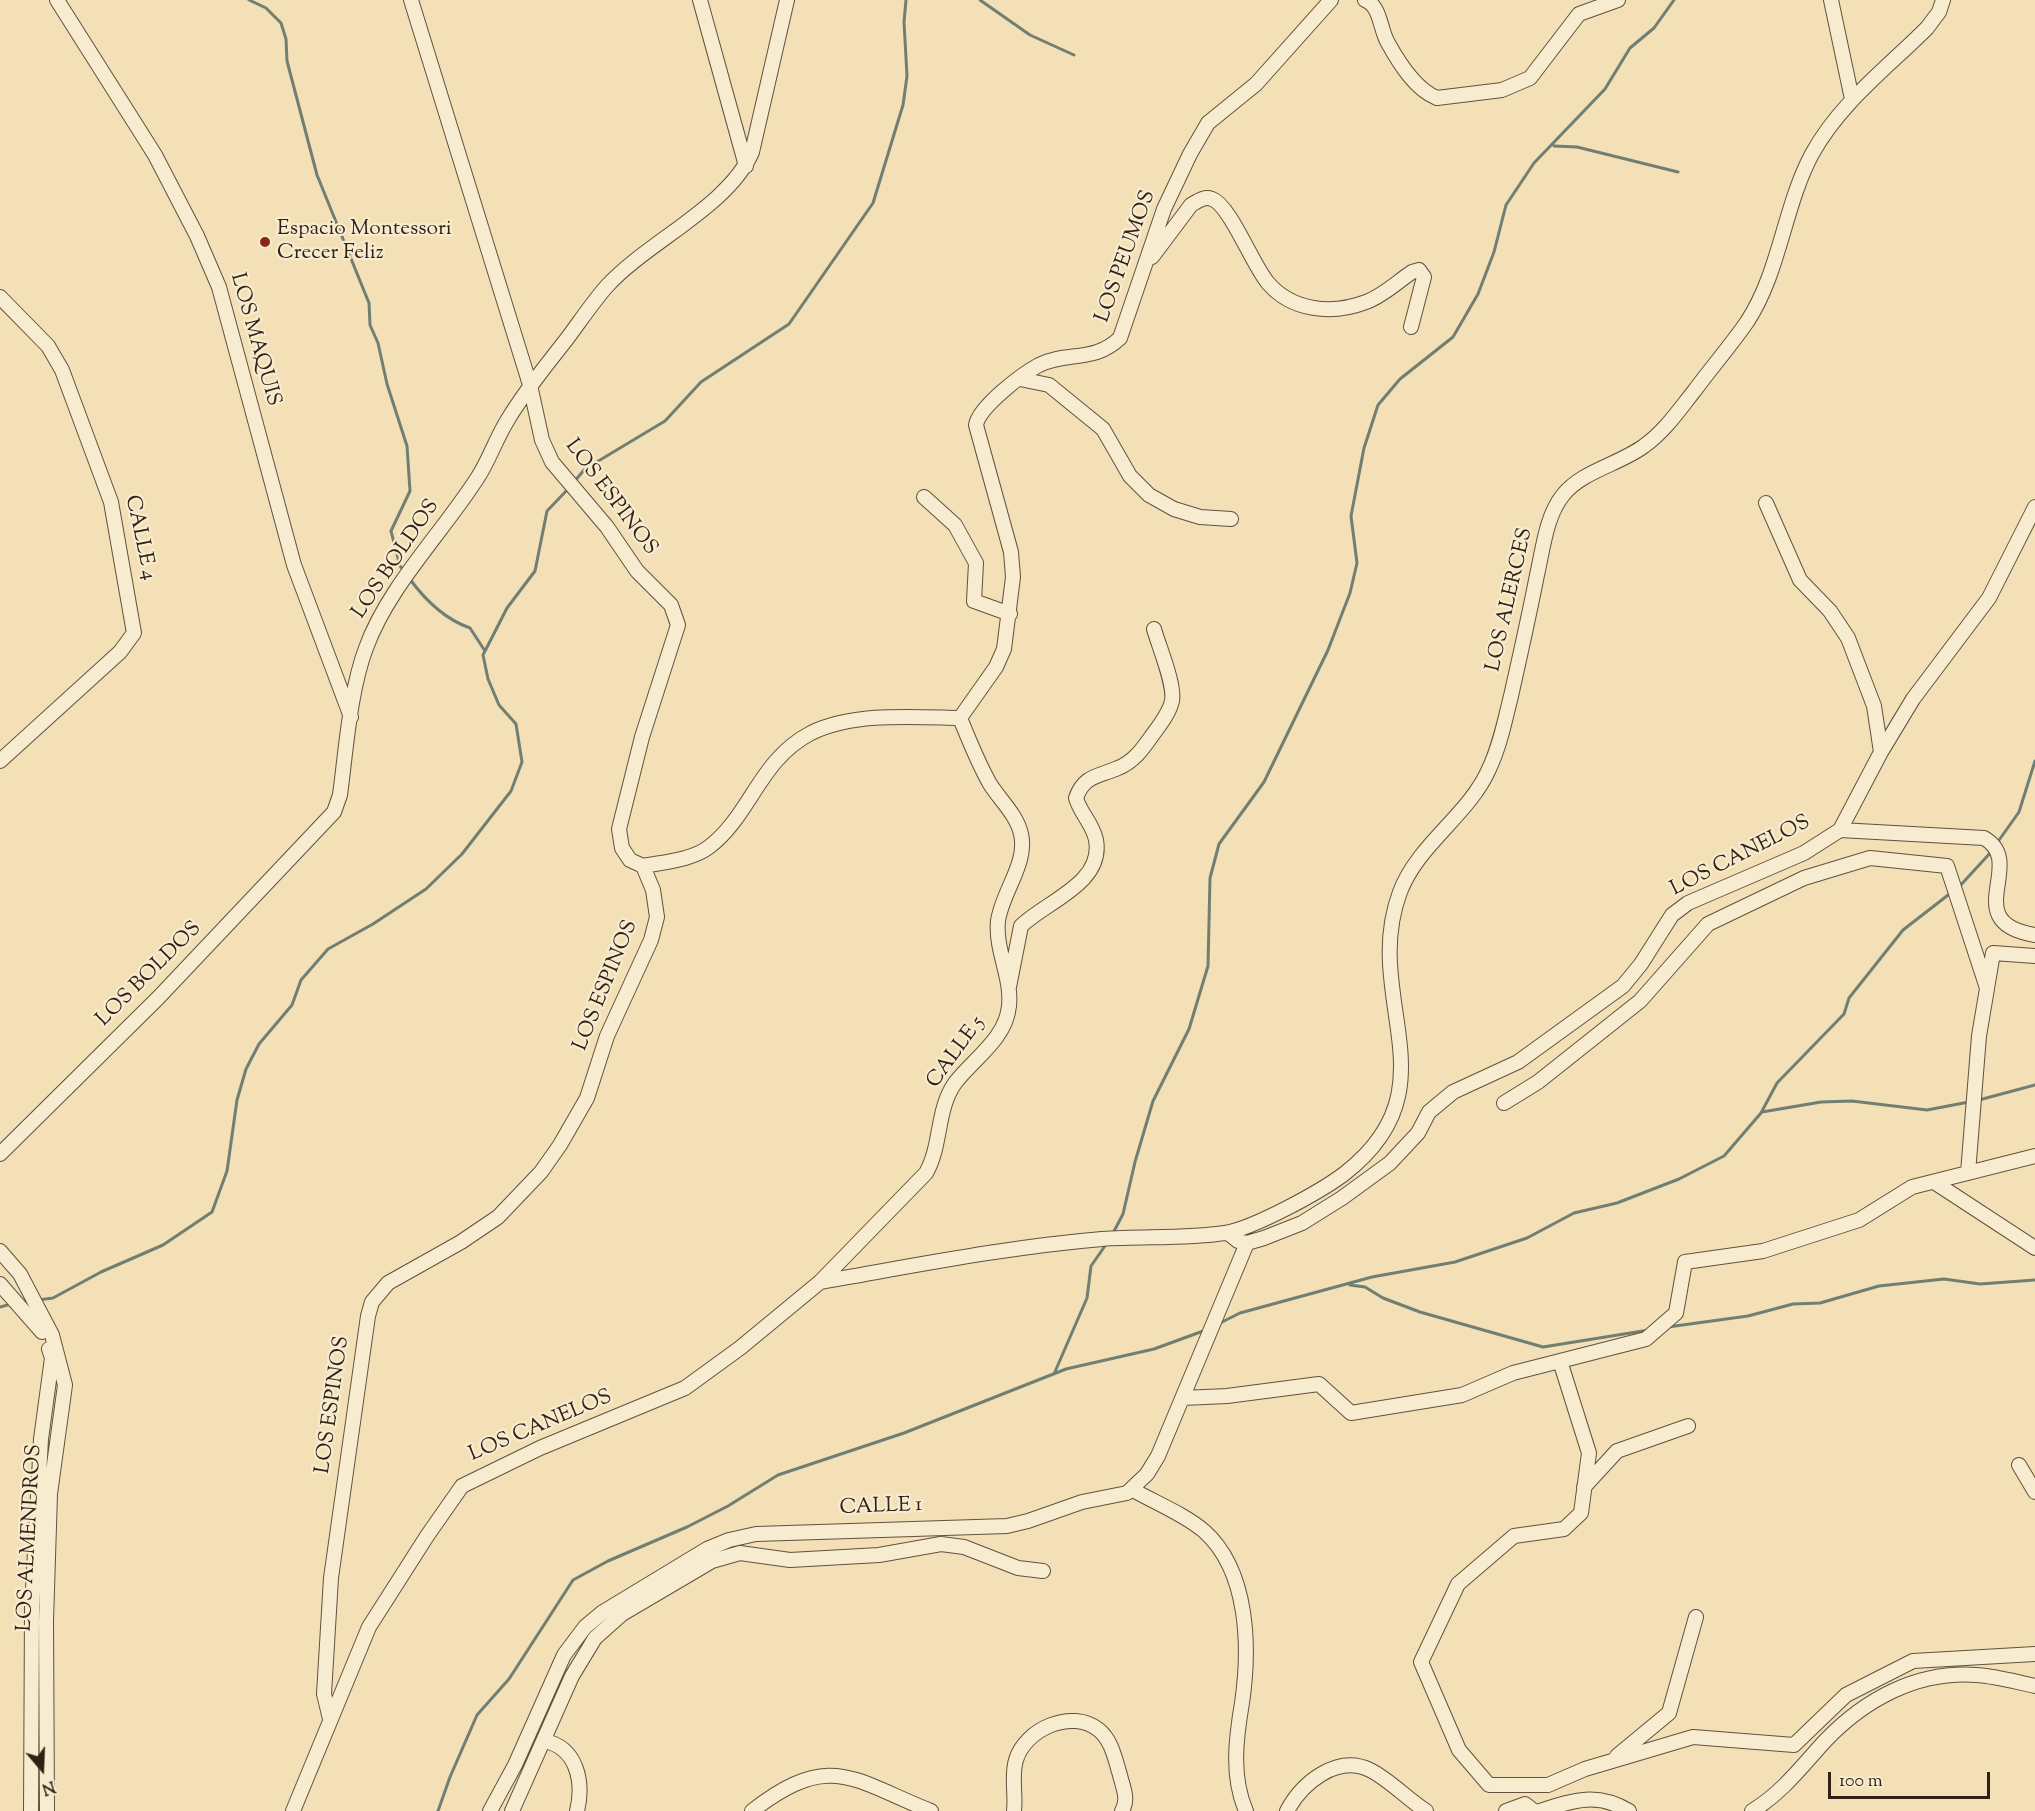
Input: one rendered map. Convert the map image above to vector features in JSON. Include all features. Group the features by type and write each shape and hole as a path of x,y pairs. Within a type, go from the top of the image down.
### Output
{"street":[{"name":"LOS MAQUIS","path":"57,0 155,155 197,236 219,287 294,565 351,717"},
{"name":"LOS ESPINOS","path":"330,1719 324,1694 331,1578 368,1316 372,1302 388,1283 461,1242 498,1217 541,1172 587,1098 607,1036 651,940 657,917 653,890 643,866 630,860 622,848 620,829 642,737 678,625 671,605 637,571 608,527 552,462 542,440 530,385 411,0"},
{"path":"700,0 746,166"},
{"name":"LOS BOLDOS","path":"0,1154 158,998 334,812 340,795 351,717 365,648 375,628 407,575 479,476 506,423 530,385 607,286 645,252 710,202 746,166 752,152 787,0"},
{"name":"LOS PEUMOS","path":"960,718 996,667 1004,649 1010,614 1011,552 976,425 981,412 1039,365 1109,349 1120,338 1126,327 1164,209 1190,154 1208,123 1256,84 1331,0"},
{"path":"1365,0 1375,6 1387,43 1417,85 1437,98 1502,90 1530,78 1579,14 1618,0"},
{"path":"1831,0 1852,99"},
{"name":"LOS ALERCES","path":"1228,1233 1292,1206 1341,1176 1372,1150 1388,1125 1401,1096 1402,1063 1390,976 1392,930 1400,892 1413,868 1471,798 1489,771 1503,727 1545,538 1557,504 1567,489 1649,443 1664,429 1733,342 1751,316 1810,156 1833,121 1852,99 1927,28 1939,12 1943,0"},
{"path":"1144,268 1191,205 1199,200 1212,199 1218,202 1237,229 1268,283 1290,301 1308,308 1348,307 1368,302 1412,272 1419,270 1424,277 1411,327"},
{"name":"CALLE 4","path":"0,297 48,346 63,370 111,502 134,633 120,652 0,761"},
{"path":"1020,379 1049,385 1096,422 1103,429 1130,476 1149,495 1174,509 1200,517 1231,519"},
{"path":"924,497 955,525 976,563 974,601 1010,614"},
{"path":"1766,503 1800,580 1830,611 1848,638 1874,706 1881,752"},
{"name":"LOS CANELOS","path":"1247,1243 1302,1222 1342,1198 1390,1162 1418,1133 1429,1112 1453,1092 1518,1062 1623,986 1641,964 1672,915 1688,903 1804,853 1840,830 1881,752 1913,699 1989,598 2035,507"},
{"path":"1008,989 1016,961 1021,926 1086,878 1097,860 1096,839 1076,798 1080,788 1094,775 1129,763 1144,748 1168,711 1172,700 1171,689 1154,629"},
{"path":"643,866 684,858 707,849 729,828 764,774 785,751 812,733 858,720 899,716 960,718"},
{"name":"CALLE 5","path":"820,1282 926,1173 934,1159 944,1105 956,1083 995,1039 1005,1023 1009,1006 1008,989 999,950 998,922 1004,896 1023,851 1021,833 1014,816 992,786 960,718"},
{"path":"1840,830 1984,838 1996,848 2000,858 1994,900 1997,913 2012,928 2035,935"},
{"path":"1504,1103 1538,1082 1640,1001 1708,924 1804,878 1870,858 1947,866 1987,988"},
{"path":"1968,1173 1979,1036 1993,953 2035,956"},
{"path":"1183,1398 1227,1396 1319,1384 1351,1413 1462,1395 1512,1373 1646,1339 1676,1313 1684,1262 1763,1251 1859,1220 1912,1187 2035,1156"},
{"path":"1934,1182 2035,1248"},
{"path":"820,1282 986,1254 1089,1241 1228,1233 1238,1241 1247,1243 1153,1465 1133,1490 1204,1531 1219,1548 1235,1577 1242,1619 1245,1658 1237,1740 1237,1771 1246,1811"},
{"name":"LOS ALMENDROS","path":"0,1251 20,1275 52,1347 65,1385 50,1494 45,1698 47,1811"},
{"name":"LOS CANELOS","path":"293,1811 369,1627 462,1486 513,1460 685,1388 740,1348 820,1282"},
{"name":"LOS ALMENDROS","path":"0,1284 39,1326 52,1347 41,1438 32,1608 31,1811"},
{"path":"1560,1361 1589,1453 1581,1513 1564,1529 1514,1536 1458,1584 1420,1662 1459,1750 1489,1785 1548,1785 1611,1761 1693,1737 1794,1745 1846,1695 1913,1660 2035,1654"},
{"path":"1584,1487 1617,1451 1688,1426"},
{"path":"2019,1465 2035,1492"},
{"name":"CALLE 1","path":"490,1811 514,1765 564,1654 577,1636 603,1612 707,1549 729,1540 756,1534 1006,1526 1028,1521 1082,1502 1133,1490"},
{"path":"512,1811 578,1662 603,1629 632,1607 722,1557 740,1553 802,1560 879,1555 941,1544 964,1547 1018,1568 1043,1571"},
{"path":"1611,1761 1669,1713 1696,1617"},
{"path":"1752,1811 1782,1789 1846,1720 1889,1692 1919,1681 1964,1674 2035,1686"},
{"path":"31,1701 45,1698"},
{"path":"1014,1811 1014,1768 1022,1747 1037,1732 1073,1719 1093,1725 1110,1744 1125,1795 1122,1811"},
{"path":"544,1741 562,1748 576,1767 580,1793 577,1811"},
{"path":"1287,1811 1299,1792 1315,1778 1334,1769 1348,1766 1373,1772 1426,1811"},
{"path":"752,1811 804,1780 834,1775 873,1784 931,1811"},
{"path":"1540,1811 1577,1806 1596,1798 1612,1801 1629,1811"},
{"path":"1506,1811 1525,1804 1534,1811"}],"waterway":[{"path":"249,0 266,8 281,23 286,39 287,61 317,175 369,303 370,325 378,343 387,384 407,446 410,491 391,531 400,566 405,572"},
{"path":"573,483 585,469 665,421 701,382 789,324 873,203 903,105 907,76 904,22 906,0"},
{"path":"980,0 1030,35 1074,55"},
{"path":"1112,1235 1123,1214 1153,1101 1189,1029 1208,966 1210,878 1219,844 1264,782 1328,650 1350,593 1357,563 1351,516 1364,448 1378,405 1400,379 1453,337 1478,294 1494,252 1506,205 1534,163 1605,89 1630,48 1654,28 1674,0"},
{"path":"1554,146 1577,147 1678,172"},
{"path":"38,1300 53,1298 101,1272 163,1245 212,1212 227,1171 237,1100 246,1069 259,1044 292,1005 301,980 328,949 373,924 426,889 462,854 511,791 522,762 516,724 499,705 488,679 483,655 507,608 535,571 547,511 569,488"},
{"path":"409,578 436,608 470,628 485,651"},
{"path":"1997,843 2019,812 2035,761"},
{"path":"1958,888 1992,851"},
{"path":"1220,1323 1240,1313 1372,1277 1455,1262 1527,1238 1574,1213 1617,1203 1679,1179 1724,1156 1761,1113 1777,1083 1844,1014 1849,998 1903,930 1952,892"},
{"path":"1979,1100 2035,1085"},
{"path":"1762,1112 1821,1102 1852,1101 1927,1110 1969,1102"},
{"path":"1054,1374 1087,1298 1091,1266 1107,1243"},
{"path":"1668,1327 1748,1316 1793,1304 1820,1303 1879,1286 1944,1279 1980,1284 2035,1280"},
{"path":"1350,1285 1365,1287 1383,1298 1420,1312 1543,1347 1649,1330"},
{"path":"0,1307 11,1304"},
{"path":"438,1811 477,1715 509,1679 573,1580 608,1561 687,1527 728,1506 778,1475 904,1433 1066,1369 1154,1349 1206,1330"}],"place":[{"name":"Espacio Montessori Crecer Feliz","path":"265,242"}]}
